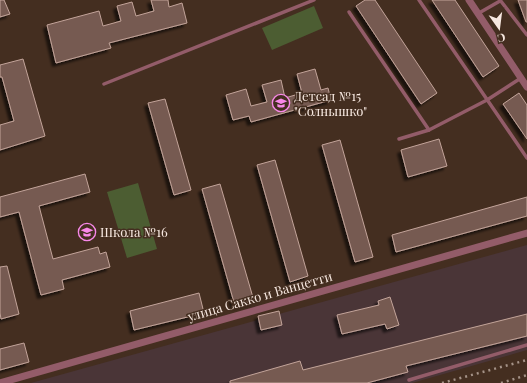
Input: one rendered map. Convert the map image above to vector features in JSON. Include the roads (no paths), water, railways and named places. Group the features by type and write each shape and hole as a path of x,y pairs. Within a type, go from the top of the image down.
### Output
{"street":[{"path":"469,0 527,87"},
{"name":"улица Сакко и Ванцетти","path":"0,382 527,233"}],"lane":[{"path":"104,84 314,0"},
{"path":"419,0 527,158"},
{"path":"478,14 500,0 527,36"},
{"path":"348,12 428,130"},
{"path":"399,139 428,130 487,100 521,78"},
{"path":"409,380 527,345"}],"railway":[{"path":"442,383 527,360"},
{"path":"501,383 527,375"}],"place":[{"name":"Детсад №15 \"Солнышко\"","path":"281,103"},
{"name":"Школа №16","path":"87,232"}]}
